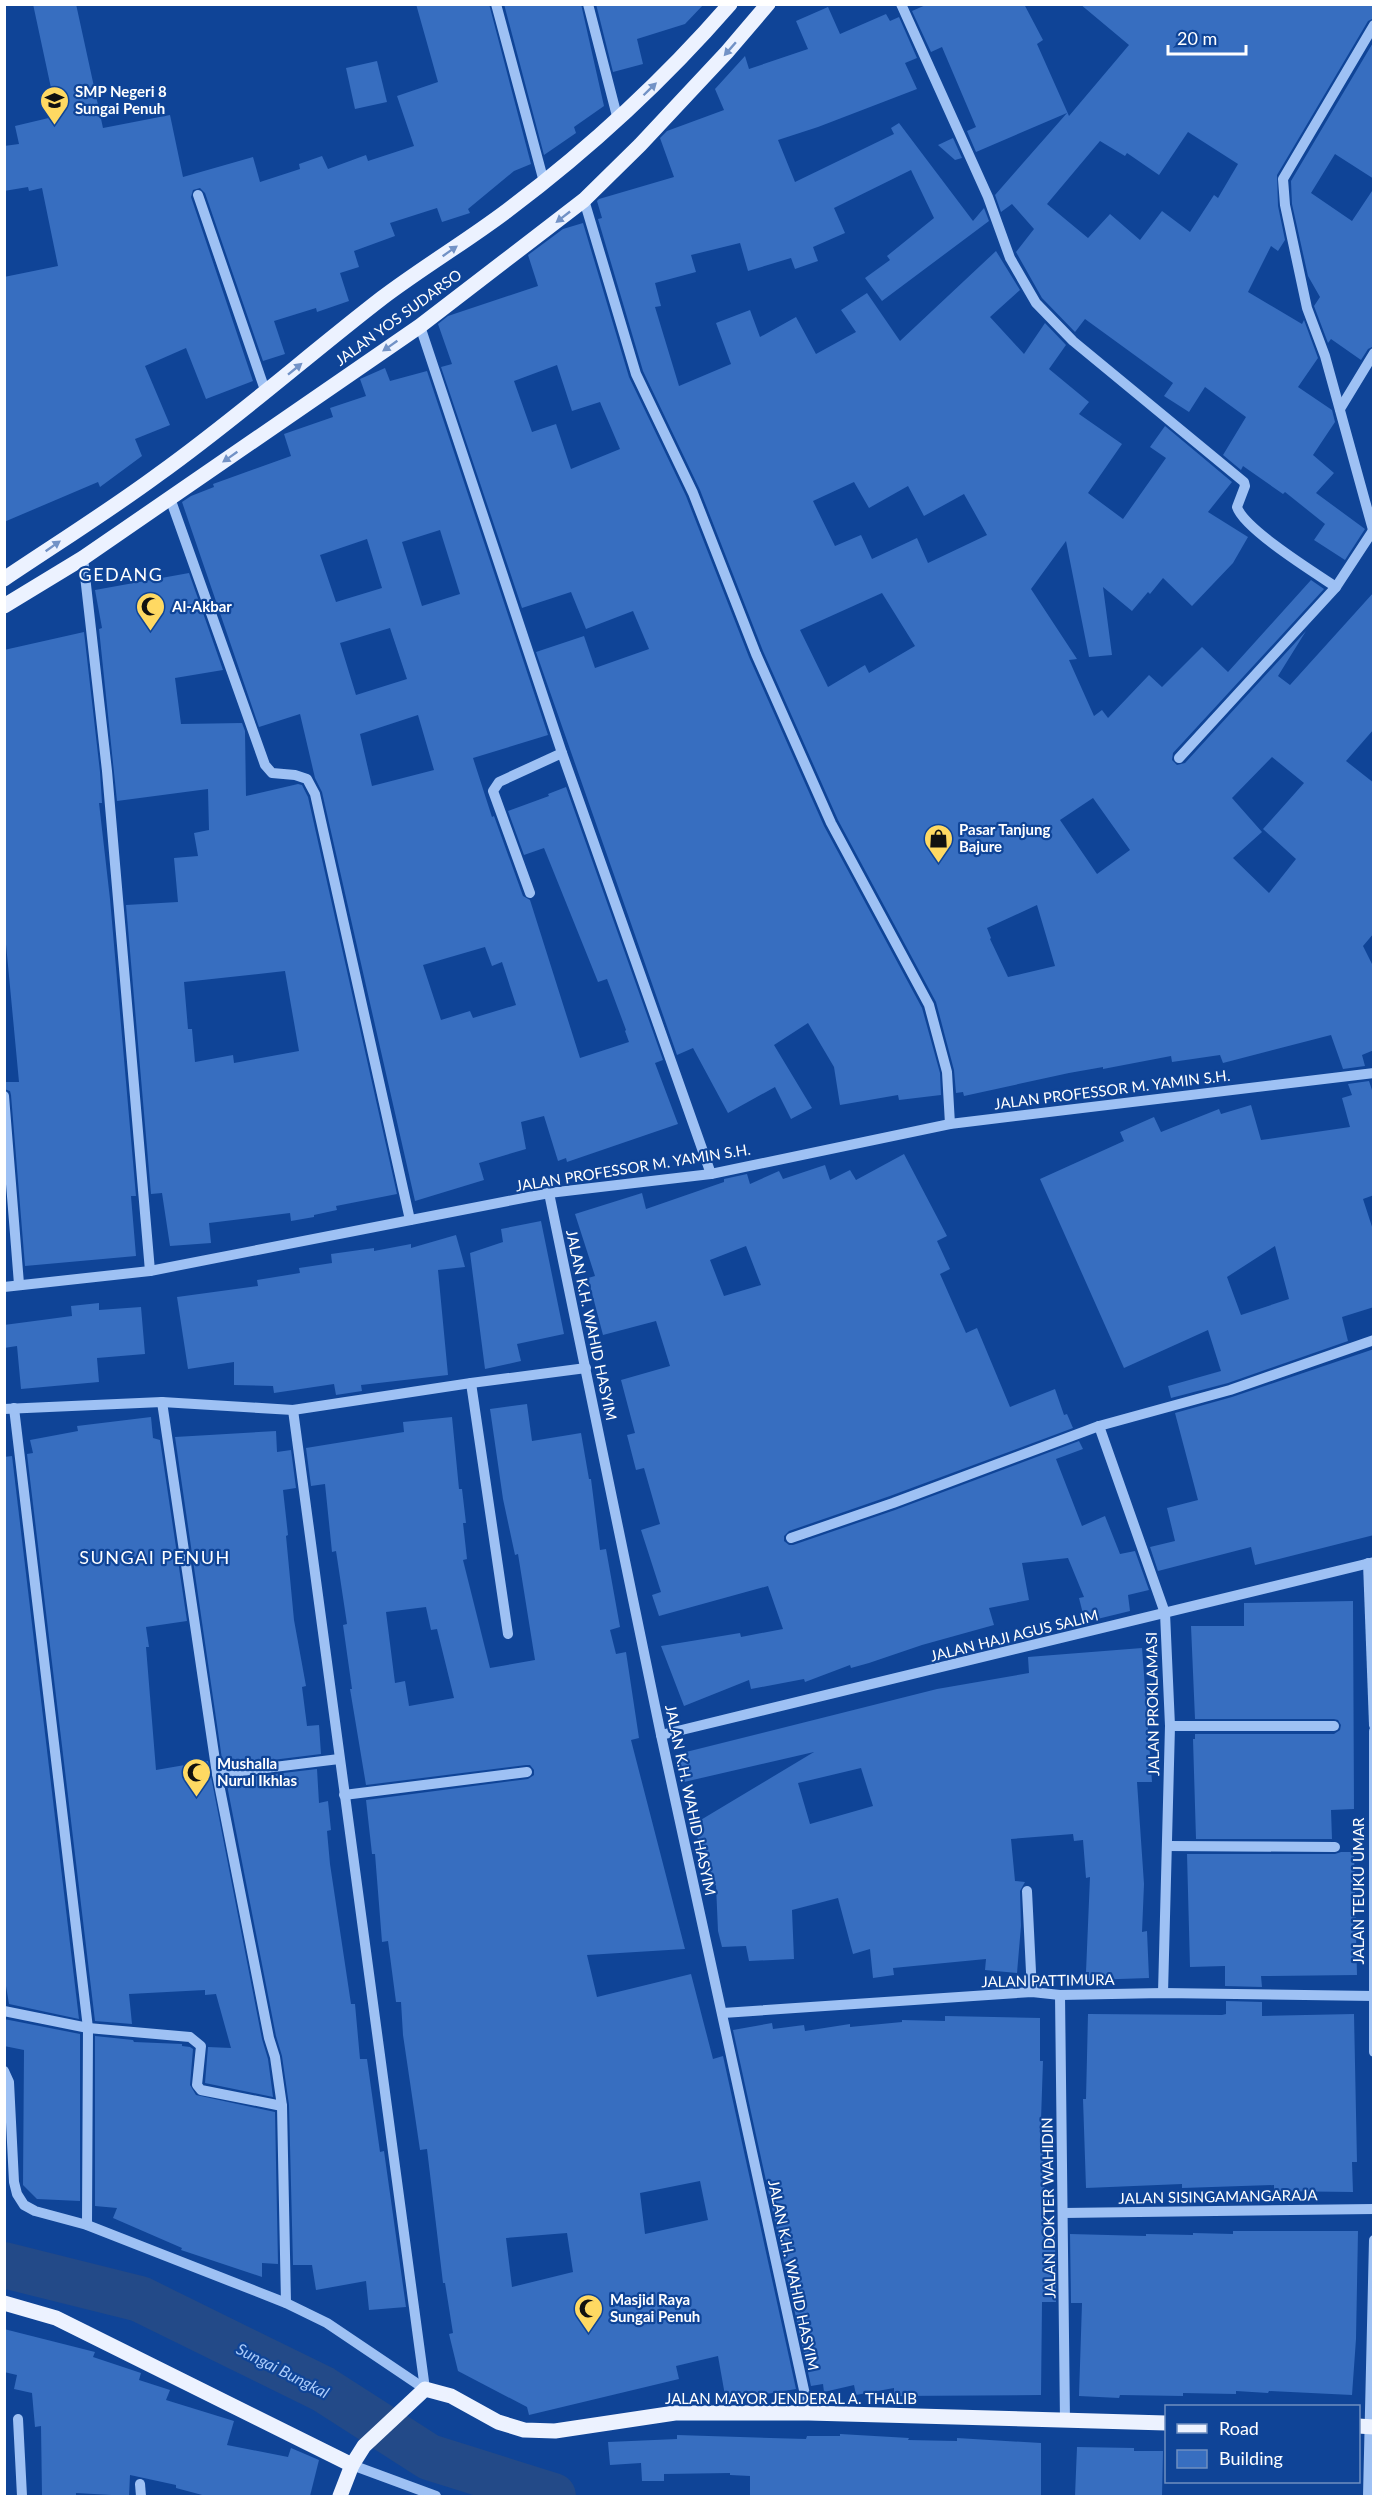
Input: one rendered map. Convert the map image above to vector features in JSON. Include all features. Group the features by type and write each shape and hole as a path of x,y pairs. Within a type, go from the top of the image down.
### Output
{"main road":[{"name":"JALAN YOS SUDARSO","path":"4,606 83,558 420,326 584,200 640,145 727,52 768,4"},
{"name":"JALAN YOS SUDARSO","path":"4,579 158,475 266,393 382,298 507,211 544,182 618,120 684,57 722,8"},
{"path":"95,516 107,540"},
{"path":"4,2303 56,2318 352,2465"},
{"path":"340,2496 352,2465 364,2446 425,2389"},
{"name":"JALAN MAYOR JENDERAL A. THALIB","path":"425,2389 451,2396 498,2422 524,2430 555,2431 675,2413 808,2413 1165,2423"}],"street":[{"path":"496,4 544,182"},
{"path":"588,4 618,120"},
{"path":"901,4 988,197 1010,258 1036,303 1073,341 1244,482 1245,486 1237,507 1241,514 1272,543 1336,587"},
{"path":"1179,758 1336,587 1373,529 1325,356 1307,308 1285,205 1283,179 1374,25"},
{"path":"198,195 266,393"},
{"path":"584,200 636,374 693,493 756,654 831,823 929,1005 947,1072 950,1124"},
{"path":"420,326 562,753 711,1174"},
{"path":"1340,409 1374,353"},
{"path":"170,498 265,765 272,773 295,775 307,779 315,794 410,1220"},
{"path":"83,558 109,793 150,1271"},
{"path":"530,893 493,791 499,782 562,753"},
{"name":"JALAN PROFESSOR M. YAMIN S.H.","path":"4,1287 150,1271 549,1193 711,1174 950,1124 1374,1073"},
{"path":"4,1096 19,1284"},
{"name":"JALAN K.H. WAHID HASYIM","path":"549,1193 661,1736 723,2013 808,2413"},
{"path":"791,1538 894,1503 1100,1426 1230,1390 1374,1340"},
{"path":"87,2225 88,2028 9,1408 162,1402 293,1410 586,1368"},
{"path":"471,1383 508,1634"},
{"path":"162,1402 217,1774 267,2027 275,2057 282,2106 286,2303"},
{"path":"293,1410 425,2389"},
{"name":"JALAN PROKLAMASI","path":"1100,1426 1165,1614 1170,1726 1163,1993"},
{"path":"1371,1563 1374,1725"},
{"name":"JALAN HAJI AGUS SALIM","path":"661,1736 1371,1563"},
{"path":"1170,1726 1334,1726"},
{"name":"JALAN TEUKU UMAR","path":"1374,1731 1374,2052"},
{"path":"217,1774 339,1760"},
{"path":"344,1795 527,1772"},
{"path":"1167,1846 1335,1847"},
{"path":"1027,1891 1032,1992"},
{"name":"JALAN PATTIMURA","path":"723,2013 1032,1992 1060,1995 1163,1993 1373,1996"},
{"name":"JALAN DOKTER WAHIDIN","path":"1060,1995 1065,2421"},
{"path":"4,2011 88,2028 190,2037 201,2046 197,2085 201,2090 282,2106"},
{"path":"4,2071 9,2082 14,2182 17,2194 24,2205 35,2211 87,2225 286,2303 327,2323 425,2389"},
{"name":"JALAN SISINGAMANGARAJA","path":"1063,2213 1374,2209"},
{"path":"1368,2496 1367,2426 1374,2240"},
{"path":"18,2419 22,2496"},
{"path":"352,2465 436,2496"},
{"path":"140,2484 141,2496"}],"building":[{"path":"33,4 76,4 103,128 170,115 183,177 253,157 260,182 300,169 299,164 322,156 328,169 366,155 368,161 414,146 397,96 438,82 416,4 489,4 531,164 514,171 468,209 470,213 442,222 437,208 390,223 395,236 354,251 359,267 340,273 349,301 317,312 316,308 274,321 285,354 263,361 205,193 200,188 193,190 191,197 253,381 206,399 186,348 145,366 170,425 135,439 142,456 100,487 98,482 4,522 4,277 58,266 42,188 29,191 28,187 4,191 4,146 19,144 15,126 57,116"},
{"path":"504,4 581,4 604,106 574,127 576,133 544,155"},
{"path":"596,4 704,4 685,24 637,39 643,64 613,72"},
{"path":"928,4 1024,4 1043,40 1037,44 1069,116 1129,45 1080,4 1374,4 1374,18 1368,21 1277,175 1278,206 1285,240 1278,251 1271,246 1248,292 1302,324 1304,320 1318,358 1298,387 1332,410 1335,422 1313,455 1334,473 1316,493 1365,529 1345,560 1314,540 1325,524 1285,492 1283,494 1243,466 1241,470 1223,455 1246,417 1205,387 1189,412 1164,396 1173,383 1085,319 1075,332 1042,298 1016,252 1034,229 1012,204 1001,212 995,195 1067,113 976,152 967,131 976,127 942,47 931,52 912,11","holes":["1188,132 1238,164 1218,198 1214,195 1190,232 1162,211 1140,240 1110,214 1088,238 1047,204 1100,141 1125,156 1127,153 1159,175"]},
{"path":"828,7 840,34 886,14 890,21 899,17 917,58 905,63 917,89 778,140 795,182 894,134 891,128 899,123 973,221 984,208 989,221 882,301 865,278 890,260 887,256 934,218 911,170 834,208 845,233 813,247 818,261 795,269 791,258 748,271 740,243 691,255 696,272 655,283 661,306 655,307 679,386 731,364 716,323 750,310 760,337 796,317 816,354 856,332 841,310 867,293 900,341 996,251 1020,290 990,317 1024,354 1045,323 1066,345 1049,369 1089,402 1079,414 1122,444 1088,493 1123,519 1166,458 1150,447 1165,426 1232,482 1208,512 1248,537 1233,563 1192,606 1163,578 1132,611 1103,587 1112,655 1089,657 1066,541 1031,589 1077,659 1069,660 1094,716 1102,710 1108,718 1149,675 1162,687 1202,647 1228,672 1311,580 1324,589 1173,753 1172,760 1177,765 1185,763 1306,631 1278,676 1290,685 1374,592 1374,729 1346,761 1374,783 1374,933 1363,946 1374,968 1374,1050 1362,1055 1365,1066 1343,1069 1331,1035 1223,1063 1220,1055 1172,1062 1171,1056 1069,1073 964,1096 963,1092 956,1093 954,1070 936,1002 838,820 763,651 700,490 643,371 598,219 602,218 597,201 599,199 674,177 660,138 667,131 724,110 715,89 745,56 749,69 808,49 796,21","holes":["854,482 869,508 908,486 924,516 964,494 987,535 928,563 917,538 872,559 861,535 835,546 813,501","882,593 915,646 869,673 865,665 828,687 800,630","1272,757 1304,783 1263,829 1296,859 1269,893 1233,858 1262,832 1232,798","1093,798 1130,850 1097,874 1060,820","1037,905 1055,966 1008,977 987,928"]},
{"path":"1374,41 1374,179 1335,154 1311,193 1352,221 1374,188 1374,346 1368,349 1361,360 1331,339 1328,343 1314,306 1320,297 1308,276 1292,204 1291,181"},
{"path":"377,61 387,102 355,109 346,68"},
{"path":"953,138 962,158 955,160 938,145"},
{"path":"583,223 629,377 686,496 749,657 824,826 922,1008 940,1073 941,1095 899,1100 898,1095 840,1105 834,1067 808,1023 774,1045 812,1108 791,1119 775,1087 728,1113 693,1048 677,1055 536,652 584,636 595,668 649,649 633,611 586,629 571,592 522,608 441,367 452,364 438,324 448,316 538,286 528,255 563,229","holes":["557,365 572,411 600,402 620,449 571,469 556,424 532,432 514,381"]},
{"path":"385,368 390,381 427,371 548,735 473,758 492,817 494,816 523,896 530,900 580,1058 629,1042 607,979 598,982 544,848 524,855 508,811 549,796 548,794 566,787 663,1060 655,1063 678,1124 567,1162 566,1158 558,1161 544,1116 521,1122 526,1149 479,1163 484,1180 415,1201 322,792 315,778 300,714 259,727 182,502 214,487 213,484 291,456 284,434 333,417 330,408 366,396 360,379","holes":["440,530 460,594 422,606 402,542","367,539 382,588 336,602 320,555","390,628 407,679 356,695 340,643","418,715 434,770 372,786 360,734","485,947 492,966 502,962 516,1005 473,1018 470,1011 441,1020 423,965"]},
{"path":"189,573 223,670 175,678 181,724 242,723 245,731 246,796 298,784 302,785 308,797 397,1194 336,1206 337,1210 291,1221 290,1213 209,1223 211,1243 170,1246 162,1193 151,1194 126,905 178,902 174,858 198,856 194,833 209,830 208,789 117,801 99,629 102,628 95,590","holes":["285,971 299,1051 234,1063 233,1055 195,1062 192,1029 188,1029 184,982"]},
{"path":"84,632 100,772 102,803 99,803 110,899 136,1196 131,1196 136,1256 25,1266 11,1095 10,1091 4,1089 4,1082 19,1082 4,923 4,650"},
{"path":"1369,1081 1372,1090 1374,1089 1374,1195 1363,1199 1374,1233 1374,1307 1342,1317 1348,1341 1228,1383 1171,1398 1168,1386 1221,1371 1208,1330 1124,1368 1040,1179 1124,1141 1120,1132 1154,1117 1161,1132 1219,1109 1221,1114 1251,1105 1261,1140 1350,1127 1342,1098 1352,1095 1348,1084","holes":["1275,1246 1289,1299 1241,1315 1227,1277"]},
{"path":"904,1154 947,1236 937,1241 950,1269 940,1274 966,1333 977,1328 1010,1407 1055,1389 1064,1415 1067,1414 1073,1428 789,1531 784,1536 784,1541 793,1545 895,1510 1079,1441 1083,1449 1056,1459 1082,1526 1105,1516 1120,1554 1135,1551 1149,1590 1128,1595 1130,1611 1085,1622 1079,1598 1084,1597 1068,1558 1022,1563 1029,1600 989,1608 994,1625 851,1668 850,1665 805,1682 804,1679 751,1689 749,1680 684,1706 661,1646 740,1633 741,1637 783,1629 768,1586 659,1616 652,1595 661,1592 641,1530 660,1524 644,1468 636,1470 627,1435 635,1433 621,1380 670,1366 656,1321 603,1335 588,1278 595,1276 575,1214 642,1193 646,1209 724,1182 724,1179 747,1174 750,1184 779,1171 783,1179 825,1165 830,1180 850,1170 856,1180","holes":["746,1246 761,1285 724,1296 710,1260"]},
{"path":"541,1221 564,1334 517,1344 521,1361 485,1369 470,1253 503,1242 501,1229"},
{"path":"456,1235 465,1267 438,1270 448,1375 361,1385 362,1391 336,1395 334,1384 274,1393 273,1386 234,1385 234,1362 188,1369 177,1297 258,1286 257,1280 300,1273 299,1268 332,1263 331,1254 374,1248 374,1251 411,1244 411,1248"},
{"path":"99,1303 99,1310 141,1307 145,1354 97,1358 99,1382 21,1389 17,1346 4,1348 4,1325 72,1316 71,1306"},
{"path":"1374,1349 1374,1535 1255,1565 1251,1547 1158,1571 1150,1547 1175,1541 1167,1508 1198,1500 1175,1413 1232,1397"},
{"path":"527,1404 532,1441 581,1433 589,1479 591,1479 600,1550 606,1549 620,1627 610,1630 616,1654 626,1652 639,1738 631,1740 685,1949 587,1955 597,1997 691,1974 713,2059 723,2056 796,2389 726,2401 718,2356 676,2366 679,2379 529,2415 527,2407 458,2371 449,2334 453,2333 445,2283 443,2283 427,2149 420,2150 403,2035 401,2002 396,2002 388,1941 382,1942 375,1854 372,1854 366,1800 528,1779 534,1775 534,1770 530,1765 526,1765 366,1785 350,1689 352,1689 343,1625 347,1624 336,1551 332,1552 325,1484 311,1486 306,1448 404,1432 403,1422 452,1417 459,1489 462,1489 466,1523 463,1523 467,1559 463,1560 490,1668 535,1660 518,1554 515,1555 503,1499 490,1409","holes":["426,1607 431,1630 437,1629 454,1698 409,1706 405,1681 395,1683 386,1612","700,2181 708,2220 645,2234 640,2193","567,2233 573,2272 512,2287 506,2238"]},
{"path":"151,1417 153,1438 160,1440 187,1621 146,1627 156,1770 208,1761 262,2039 268,2059 273,2097 205,2083 208,2047 231,2048 216,1994 205,1995 205,1990 129,1994 132,2024 95,2021 27,1454 33,1453 30,1440 78,1431 77,1426"},
{"path":"276,1431 277,1452 291,1450 296,1488 283,1490 294,1620 306,1686 302,1687 307,1726 319,1725 321,1754 223,1766 175,1437"},
{"path":"12,1456 79,2019 9,2004 4,1974 4,1457"},
{"path":"1353,1601 1354,1809 1331,1810 1332,1839 1196,1839 1193,1739 1195,1739 1195,1734 1334,1734 1340,1730 1341,1725 1338,1720 1334,1719 1195,1719 1191,1626 1244,1626 1244,1603"},
{"path":"1142,1648 1152,1782 1137,1782 1144,1884 1142,1932 1147,1931 1149,1978 1089,1980 1089,1972 1086,1972 1090,1877 1086,1878 1083,1840 1074,1841 1073,1834 1011,1839 1015,1881 1025,1882 1020,1891 1021,1926 1017,1973 985,1970 986,1959 893,1968 894,1975 873,1978 870,1949 853,1954 838,1898 792,1910 794,1959 749,1961 746,1946 722,1947 718,1931 716,1885 710,1887 694,1824 814,1752 684,1782 678,1754 937,1689 1029,1673 1028,1657","holes":["861,1768 873,1806 810,1824 798,1783"]},
{"path":"317,1769 319,1803 328,1801 331,1830 327,1831 330,1864 351,2004 355,2004 360,2059 367,2059 380,2152 384,2151 406,2307 369,2310 366,2281 316,2290 312,2265 293,2265 289,2105 282,2056 276,2036 226,1780"},
{"path":"1354,1852 1357,1975 1261,1976 1262,1987 1225,1986 1225,1966 1190,1967 1187,1854 1335,1854"},
{"path":"1226,2001 1262,2002 1262,2016 1354,2014 1357,2162 1352,2162 1353,2192 1274,2191 1274,2185 1182,2188 1182,2184 1086,2188 1083,2099 1086,2099 1088,2014 1222,2015 1226,2014"},
{"path":"945,2016 1040,2018 1040,2061 1043,2061 1040,2149 1043,2149 1046,2234 1055,2234 1056,2302 1042,2302 1041,2395 894,2396 894,2388 856,2395 854,2385 824,2392 823,2384 811,2386 733,2030 772,2023 773,2029 804,2025 805,2031 850,2024 850,2027 902,2022 902,2020 945,2021"},
{"path":"4,2019 80,2034 80,2201 37,2199 23,2185 24,2050 4,2046"},
{"path":"95,2036 133,2040 134,2042 182,2044 182,2046 190,2047 193,2049 190,2085 196,2095 275,2112 278,2264 262,2263 262,2277 181,2250 182,2248 113,2218 117,2208 95,2206"},
{"path":"1233,2231 1358,2231 1356,2339 1352,2395 1236,2391 1236,2394 1183,2393 1183,2396 1120,2395 1119,2398 1079,2396 1082,2303 1071,2303 1070,2234 1146,2236 1146,2234 1233,2234"},
{"path":"4,2329 95,2352 93,2357 141,2373 139,2380 170,2390 166,2400 234,2421 227,2445 288,2457 291,2448 319,2460 310,2496 206,2496 176,2488 176,2485 130,2475 129,2496 76,2493 76,2496 42,2496 41,2426 35,2427 32,2393 14,2389 17,2375 4,2372"},
{"path":"840,2434 909,2438 908,2440 957,2441 957,2438 1041,2443 1041,2496 750,2496 750,2476 730,2475 730,2473 664,2474 664,2481 642,2481 641,2463 610,2465 608,2442 677,2439 677,2435 806,2439 807,2436 840,2436"},
{"path":"1077,2447 1163,2451 1162,2496 1075,2496"}],"waterway":[{"name":"Sungai Bungkal","path":"4,2265 140,2299 323,2389 429,2457 553,2496"}],"place":[{"name":"SMP Negeri 8 Sungai Penuh","path":"54,126"},
{"name":"Al-Akbar","path":"151,632"},
{"name":"Pasar Tanjung Bajure","path":"938,864"},
{"name":"Mushalla Nurul Ikhlas","path":"196,1798"},
{"name":"Masjid Raya Sungai Penuh","path":"589,2334"}],"district":[{"name":"GEDANG","path":"121,574"},
{"name":"SUNGAI PENUH","path":"155,1557"}]}
